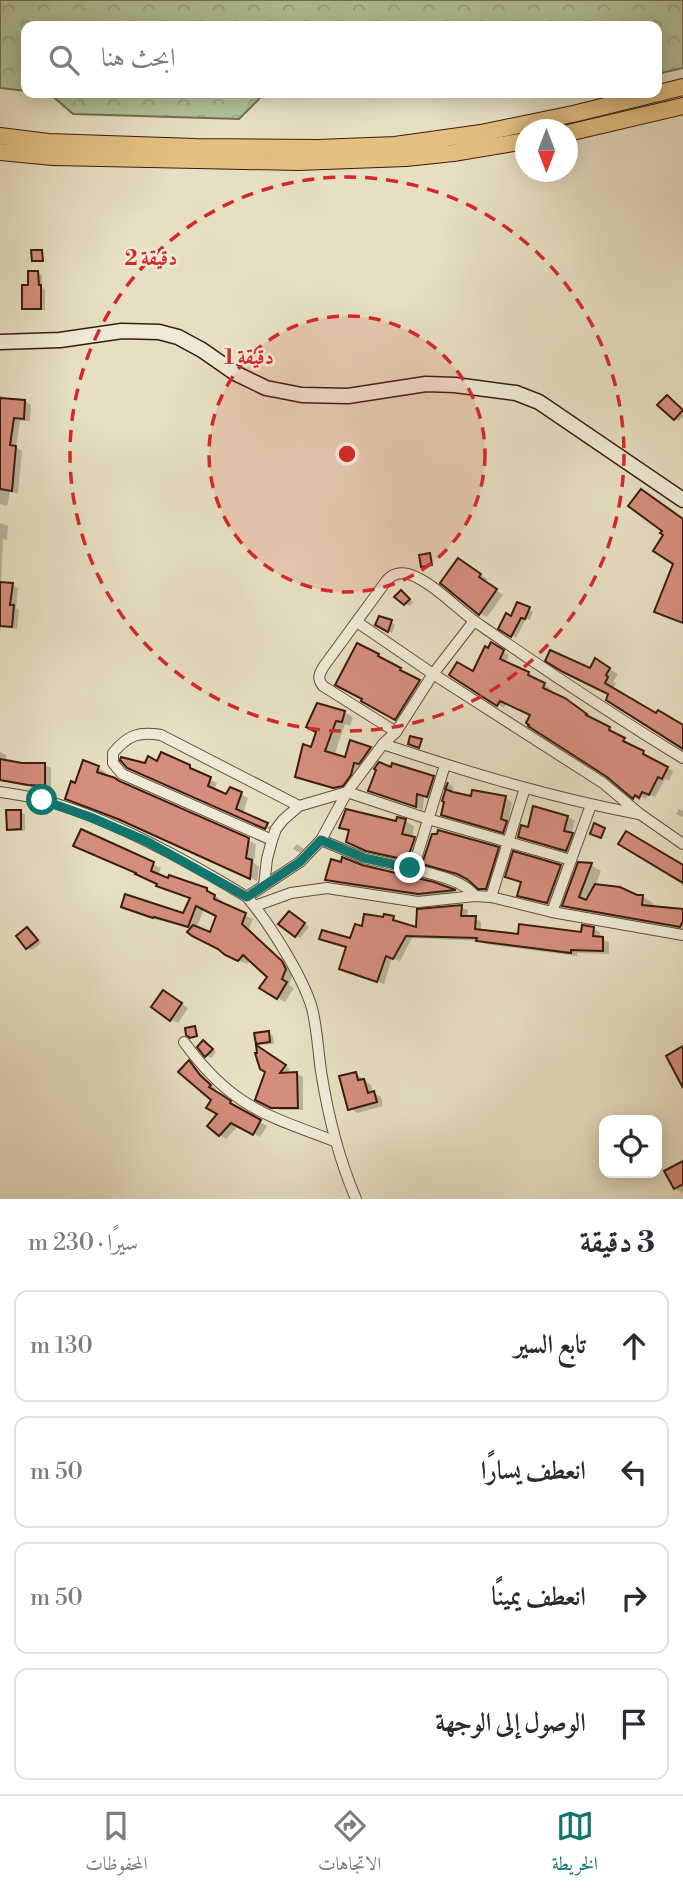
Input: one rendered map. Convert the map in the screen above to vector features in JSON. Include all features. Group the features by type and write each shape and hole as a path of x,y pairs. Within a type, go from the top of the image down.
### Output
{"highway":[{"path":"662,92 683,87"},
{"path":"0,136 48,142 195,147 318,148 394,145 494,131 638,98"},
{"path":"578,131 683,106"},
{"path":"0,152 53,157 298,162 406,158 515,143"}],"main road":[{"path":"4,342 60,340 122,331 159,332 190,343 235,373 265,388 302,395 348,396 426,384 516,393 540,402 683,500"}],"street":[{"path":"396,732 320,683 319,676 387,580 399,572 418,578 474,621 623,722 683,758"},
{"path":"247,897 300,862 321,840 347,792 383,744 396,732 433,674 474,621"},
{"path":"357,622 603,783 640,814 683,844"},
{"path":"272,840 122,774 113,763 113,753 125,741 142,733 161,735 299,806"},
{"path":"383,744 445,765 591,806 640,814"},
{"path":"410,868 416,859 445,765"},
{"path":"491,897 525,788"},
{"path":"0,792 42,800 146,841 247,897 255,906 286,954 310,1003 334,1141 343,1171 356,1199"},
{"path":"264,885 272,840 283,820 299,806 347,792 428,819 571,860"},
{"path":"552,912 591,806"},
{"path":"321,840 364,858 410,868 458,883 470,889 475,896"},
{"path":"255,906 291,892 327,888 418,902 491,897 552,912 683,935"},
{"path":"184,1042 199,1063 243,1101 334,1141"}],"green space":[{"path":"0,0 683,0 683,68 662,73 662,21 21,21 21,90 0,88"},
{"path":"55,98 260,98 239,119 73,114"}],"building":[{"path":"31,250 42,250 43,261 32,261"},
{"path":"28,271 38,271 41,309 22,309 22,285 28,285"},
{"path":"667,395 683,410 674,420 657,405"},
{"path":"0,398 25,400 24,419 14,418 10,445 16,446 12,491 0,489"},
{"path":"641,489 683,519 683,623 654,612 673,564 653,551 663,535 660,533 662,531 628,506"},
{"path":"430,553 432,565 421,567 419,555"},
{"path":"458,558 497,589 479,615 440,583"},
{"path":"0,582 13,583 10,605 14,605 12,627 0,626"},
{"path":"401,590 410,599 404,605 394,597"},
{"path":"517,602 530,607 525,619 521,618 511,637 498,629 506,613 511,616"},
{"path":"379,616 392,620 388,632 375,625"},
{"path":"491,642 504,650 500,659 529,672 528,675 545,683 543,688 565,698 586,715 625,738 623,741 668,767 662,779 658,777 649,795 642,792 639,798 635,795 633,799 607,777 528,726 526,723 530,715 500,701 497,706 449,675 457,662 473,671 485,646 488,648"},
{"path":"357,643 420,680 395,720 335,685"},
{"path":"550,650 590,668 595,658 610,668 605,683 656,713 658,710 683,725 683,749 606,700 608,694 545,661"},
{"path":"317,703 345,711 342,722 336,721 325,751 345,757 350,740 371,747 359,764 354,763 351,775 343,786 333,788 295,777 303,744 311,747 316,732 306,727"},
{"path":"410,736 422,739 419,748 408,744"},
{"path":"161,752 211,777 208,786 226,794 230,787 242,792 236,809 268,823 265,829 127,768 120,760 121,757 145,763 148,756 157,761"},
{"path":"0,759 45,763 45,786 0,780"},
{"path":"83,760 99,766 97,772 249,838 246,858 252,860 250,879 118,819 65,799 71,781 75,783"},
{"path":"379,762 391,767 392,763 434,776 427,797 417,794 416,807 368,791 376,770 374,769"},
{"path":"446,789 471,796 472,790 506,796 501,819 507,821 503,833 441,815"},
{"path":"533,806 568,816 564,831 573,833 566,851 518,837 521,825 528,827"},
{"path":"346,809 396,821 397,817 406,819 402,834 415,837 407,860 366,851 346,842 349,830 339,828"},
{"path":"6,810 21,810 21,829 7,830"},
{"path":"594,823 605,828 601,838 590,834"},
{"path":"81,829 154,862 151,871 207,888 207,891 215,895 214,899 246,913 242,924 282,961 286,969 282,979 287,982 277,999 259,988 267,977 243,955 238,961 187,932 193,925 210,932 216,916 196,906 188,927 121,907 125,894 183,913 190,898 156,886 157,884 136,873 73,846"},
{"path":"438,830 499,847 486,889 478,889 457,874 422,864 432,834 437,834"},
{"path":"626,831 683,865 683,883 618,844"},
{"path":"513,851 561,865 547,903 517,896 521,882 505,877"},
{"path":"342,857 362,865 456,890 418,894 325,880 331,859 341,862"},
{"path":"578,862 592,863 579,897 586,900 595,884 620,887 643,895 642,905 683,909 680,927 562,906"},
{"path":"462,905 461,916 476,916 475,929 518,934 519,924 581,932 582,925 594,927 593,936 603,937 603,951 571,950 571,953 476,941 477,938 406,936 393,959 386,956 377,982 339,969 346,947 319,939 322,930 350,938 355,924 362,926 364,914 394,916 393,920 416,927 417,909"},
{"path":"289,911 305,923 295,937 278,924"},
{"path":"27,927 38,940 26,949 16,936"},
{"path":"163,990 182,1003 170,1021 151,1007"},
{"path":"195,1026 197,1036 190,1038 186,1035 185,1028"},
{"path":"269,1031 270,1042 256,1044 254,1033"},
{"path":"203,1040 213,1049 205,1057 197,1047"},
{"path":"256,1045 286,1065 280,1073 297,1072 298,1108 271,1108 255,1100 265,1072 260,1069 255,1053"},
{"path":"683,1046 683,1088 666,1056"},
{"path":"189,1060 211,1085 209,1087 231,1101 230,1103 261,1120 253,1135 231,1123 219,1136 207,1126 217,1114 206,1108 211,1100 178,1072"},
{"path":"356,1072 358,1080 364,1079 368,1093 374,1091 377,1102 348,1110 339,1076"},
{"path":"683,1161 683,1184 674,1189 664,1171"}],"route":[{"path":"42,800 146,841 247,897 300,862 321,840 364,858 410,868"}]}
